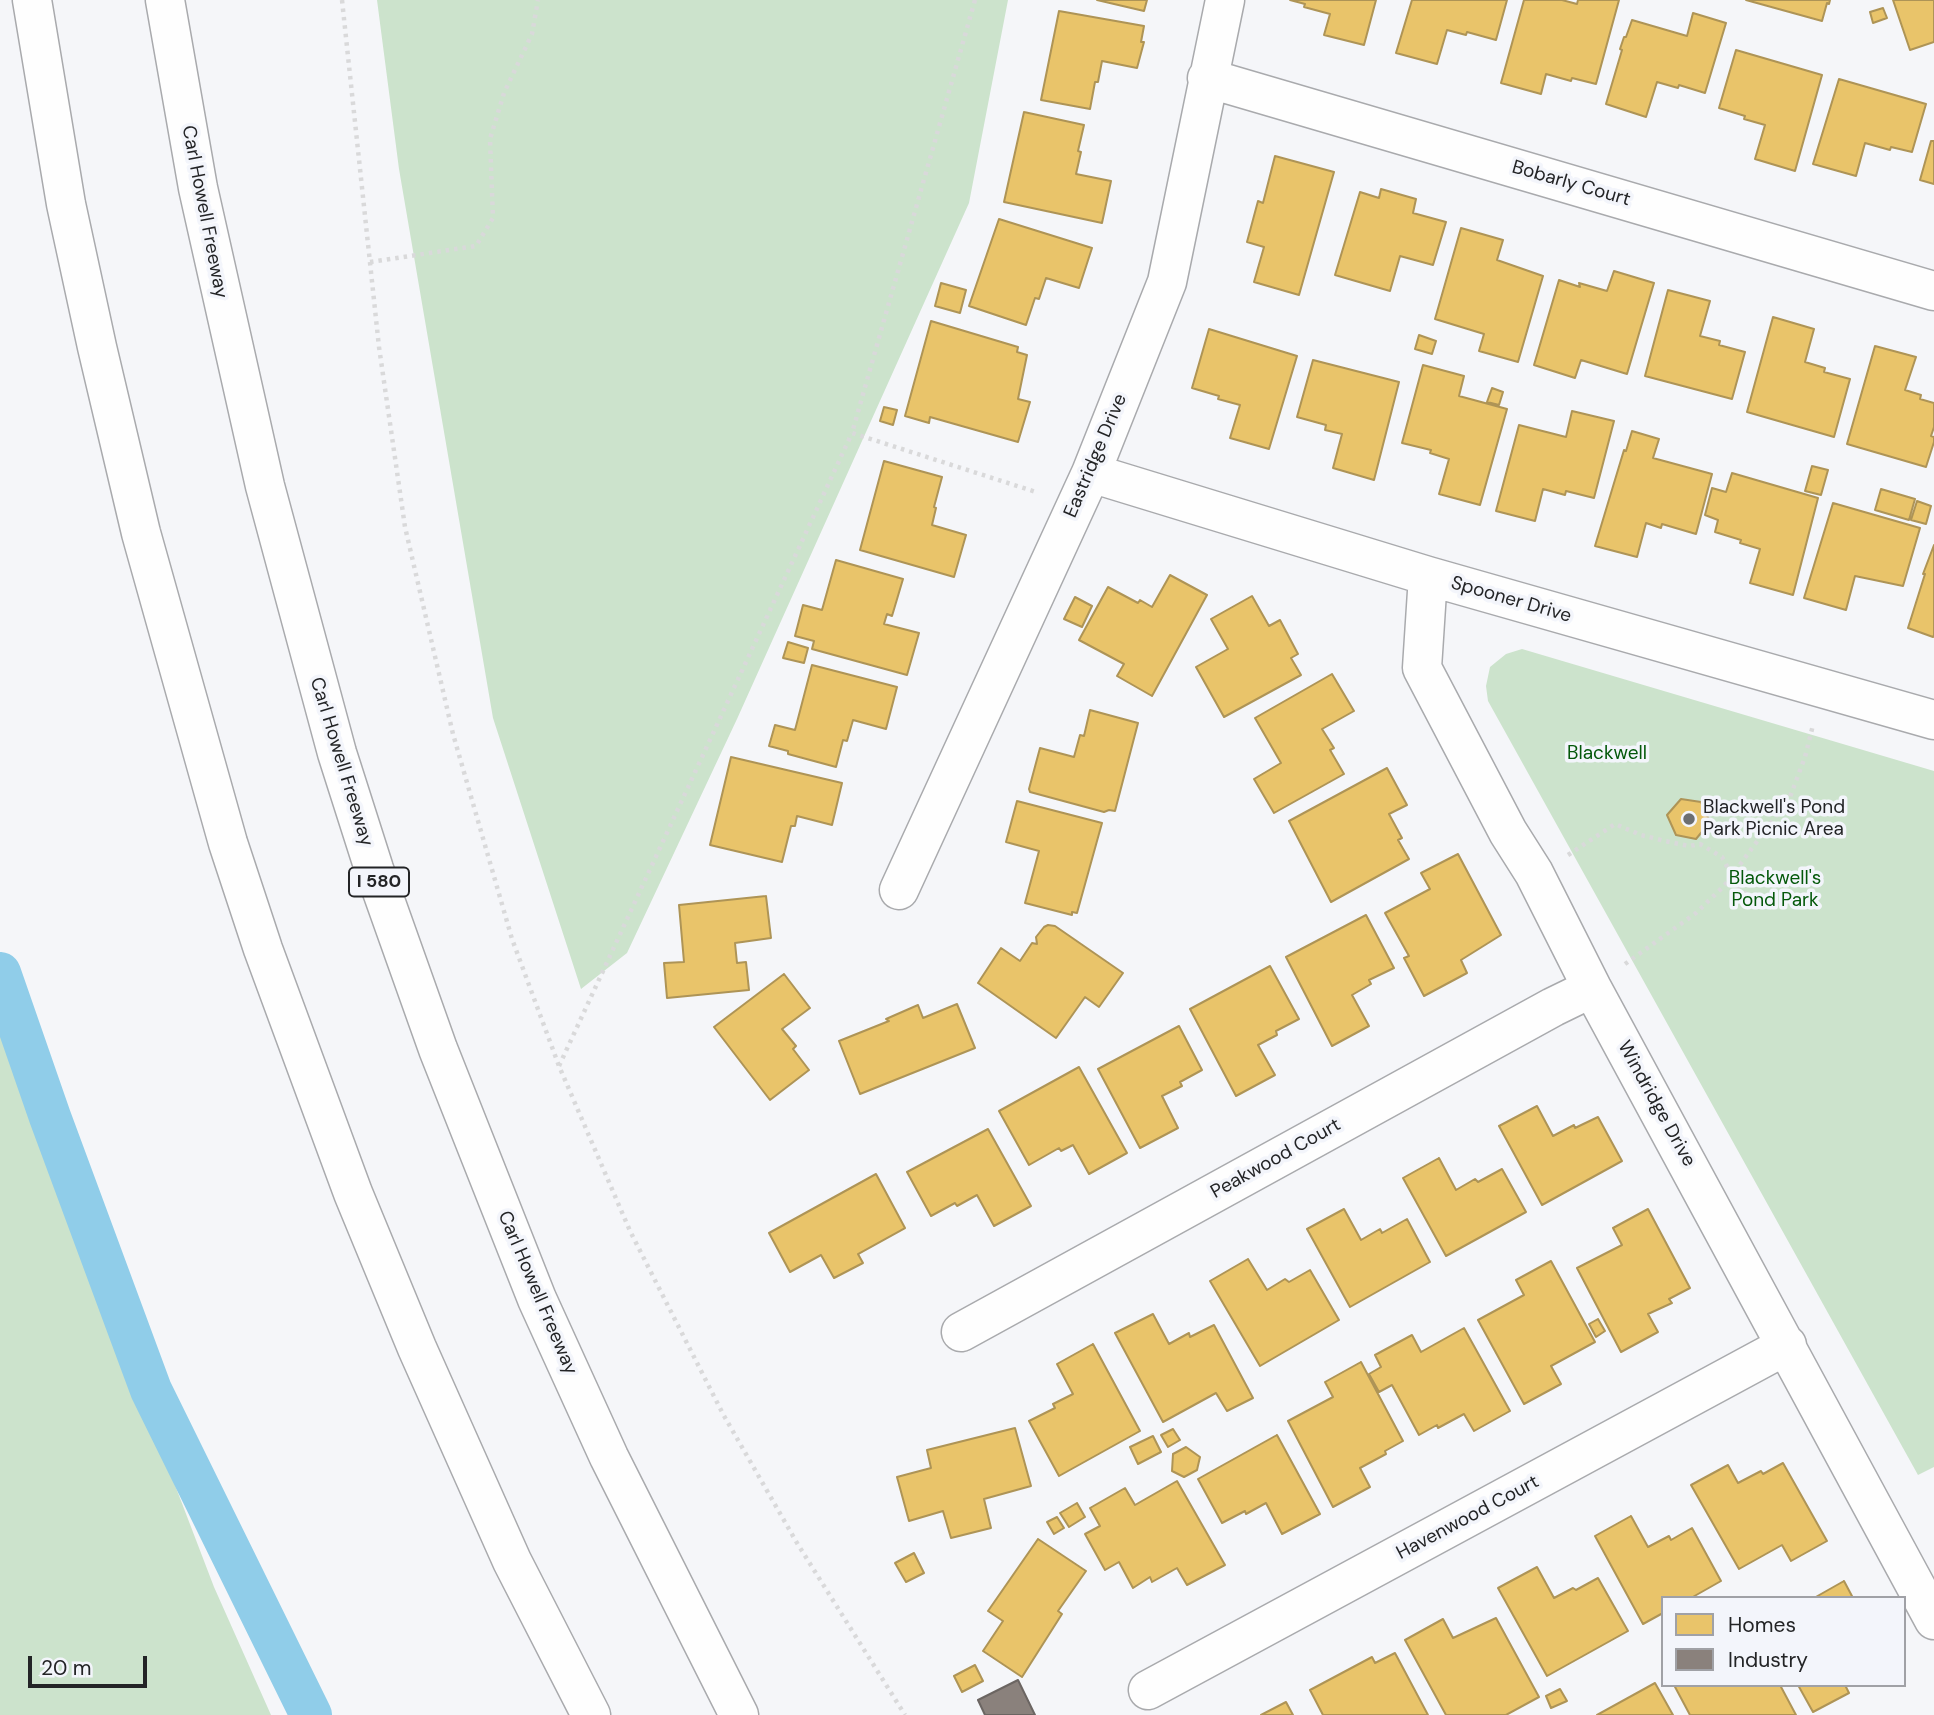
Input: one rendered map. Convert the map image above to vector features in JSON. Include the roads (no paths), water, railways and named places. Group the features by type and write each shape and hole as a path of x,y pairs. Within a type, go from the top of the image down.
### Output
{"main road":[{"path":"32,0 66,204 97,347 141,533 228,843 353,1194 417,1348 512,1561 591,1715"},
{"name":"Carl Howell Freeway","path":"165,0 198,188 265,486 337,753 374,869 438,1049 537,1299 609,1457 739,1715"},
{"name":"Eastridge Drive","path":"899,890 1091,473 1167,282 1225,0"},
{"name":"Bobarly Court","path":"1207,78 1934,291"},
{"name":"Spooner Drive","path":"1091,473 1428,576 1934,720"},
{"name":"Windridge Drive","path":"1428,576 1422,668 1507,832 1534,873 1592,988 1934,1620"},
{"name":"Peakwood Court","path":"961,1332 1592,988"},
{"name":"Havenwood Court","path":"1148,1690 1787,1345"}],"waterway":[{"path":"0,973 151,1390 311,1715"}],"place":[{"name":"Blackwell's Pond Park Picnic Area","path":"1689,819"}],"park label":[{"name":"Blackwell","path":"1607,754"},
{"name":"Blackwell's Pond Park","path":"1775,890"}]}
